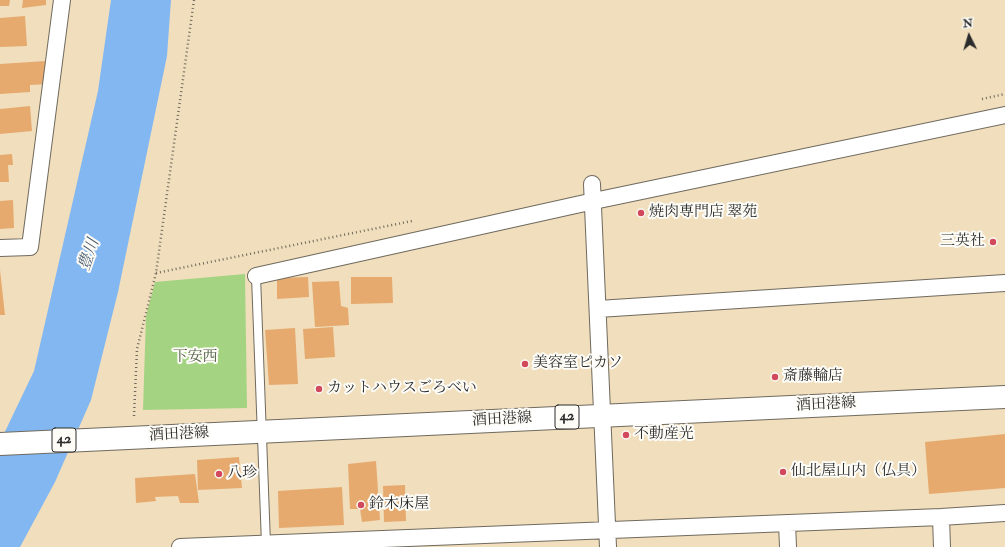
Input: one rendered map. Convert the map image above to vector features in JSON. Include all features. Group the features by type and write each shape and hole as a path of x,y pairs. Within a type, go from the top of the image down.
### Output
{"main road":[{"name":"酒田港線","path":"0,444 1005,397"}],"street":[{"path":"0,248 30,247 62,0"},
{"path":"256,276 594,201 1005,115"},
{"path":"592,184 594,201 608,547"},
{"path":"598,309 1005,283"},
{"path":"180,547 266,544 440,542 607,530 941,517 1005,513"},
{"path":"941,517 942,547"},
{"path":"787,523 788,547"}],"lane":[{"path":"256,276 266,544"}],"path":[{"path":"131,437 137,349 156,273 194,0"}],"green space":[{"name":"下安西","path":"245,274 247,408 143,410 146,316 155,282"}],"water":[{"name":"豊川","path":"111,0 171,0 167,56 118,292 91,400 55,482 20,547 0,547 0,442 34,371 98,91"}],"building":[{"path":"0,0 10,0 9,6 0,6"},
{"path":"23,0 46,0 46,5 22,8"},
{"path":"25,16 27,46 0,47 0,18"},
{"path":"46,61 48,84 30,85 30,92 0,94 0,64"},
{"path":"30,106 32,131 0,134 0,109"},
{"path":"12,154 13,165 8,165 9,182 0,182 0,155"},
{"path":"13,200 14,228 0,229 0,201"},
{"path":"0,270 5,315 0,315"},
{"path":"308,277 309,297 277,299 277,278"},
{"path":"351,277 392,277 393,303 351,304"},
{"path":"339,281 341,306 348,308 349,325 315,327 312,282"},
{"path":"333,327 335,357 305,359 303,329"},
{"path":"295,328 298,384 269,385 265,330"},
{"path":"1005,434 1005,488 929,494 925,442"},
{"name":"八珍","path":"239,457 242,488 198,490 197,460"},
{"path":"376,461 380,520 362,522 360,509 350,509 348,464"},
{"path":"195,474 199,503 180,503 178,496 155,497 156,501 136,503 135,478"},
{"path":"405,485 406,521 384,522 383,486"},
{"path":"342,487 344,525 279,528 278,491"}],"place":[{"name":"焼肉専門店 翠苑","path":"641,213"},
{"name":"三英社","path":"993,242"},
{"name":"美容室ピカソ","path":"525,364"},
{"name":"斎藤輪店","path":"775,377"},
{"name":"カットハウスごろべい","path":"319,389"},
{"name":"不動産光","path":"626,435"},
{"name":"仙北屋山内（仏具）","path":"783,472"},
{"name":"八珍","path":"219,474"},
{"name":"鈴木床屋","path":"361,505"}]}
